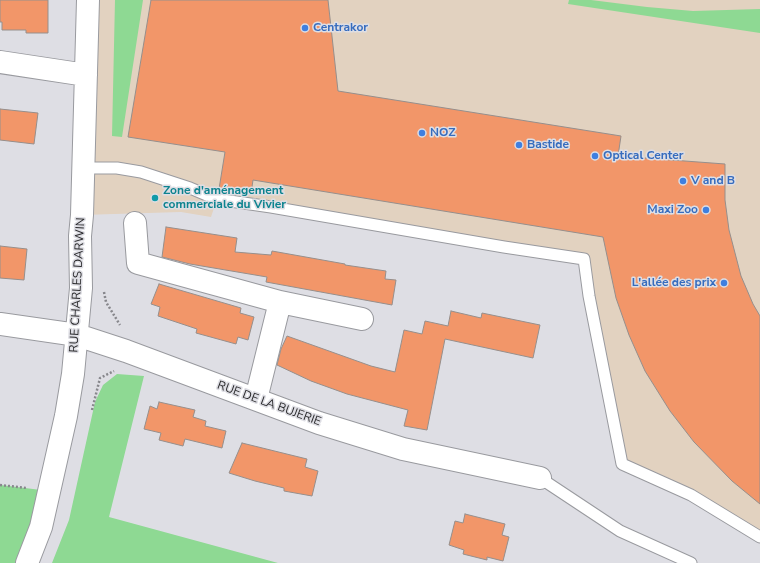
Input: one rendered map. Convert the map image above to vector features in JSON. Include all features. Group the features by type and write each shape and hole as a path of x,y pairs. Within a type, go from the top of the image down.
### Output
{"street":[{"name":"RUE CHARLES DARWIN","path":"27,563 41,527 66,416 73,374 80,288 80,236 82,216 88,0"},
{"path":"0,62 86,75"},
{"path":"135,223 138,263 280,302 362,319"},
{"path":"256,399 280,302"},
{"name":"RUE DE LA BUJERIE","path":"0,324 77,335 126,351 319,423 403,449 540,478"}],"lane":[{"path":"83,168 117,168 141,172 190,188 216,199 279,208 504,247 584,258 589,296 622,464 691,495 760,537"},
{"path":"540,478 620,531 691,563"}],"path":[{"path":"0,485 49,491"}],"shaded area":[{"name":"Zone d'aménagement commerciale du Vivier","path":"90,0 760,0 760,537 622,464 584,259 215,205 211,217 181,212 82,215"}],"green space":[{"path":"115,0 143,0 122,137 112,136"},
{"path":"569,0 591,0 693,11 760,9 760,33 568,4"},
{"path":"117,374 144,376 109,517 278,563 52,563 69,520 95,402 103,385"},
{"path":"1,485 49,491 27,563 0,563"}],"building":[{"path":"0,0 48,0 48,33 26,33 26,30 2,30 2,22 0,22"},
{"path":"151,0 328,0 338,91 621,136 618,156 725,164 725,200 729,230 741,276 760,316 760,504 732,481 694,442 670,411 645,371 629,335 616,298 603,237 253,180 251,194 219,189 225,152 128,137"},
{"path":"0,109 38,113 34,144 0,140"},
{"path":"166,227 237,238 235,252 271,255 272,251 386,271 385,279 396,280 392,305 266,282 267,277 190,264 162,257"},
{"path":"0,246 27,249 24,280 0,278"},
{"path":"159,284 241,308 240,313 254,317 248,340 238,337 236,344 196,333 197,329 158,316 160,307 151,304"},
{"path":"451,311 481,318 482,313 540,325 533,358 445,339 427,430 404,426 408,410 347,394 311,381 277,365 281,349 287,336 371,366 395,372 404,330 422,334 425,321 448,326"},
{"path":"159,402 195,410 193,417 206,421 205,426 226,431 222,448 185,439 183,446 159,440 161,433 144,429 150,406 157,409"},
{"path":"242,443 307,459 305,467 318,471 312,496 284,491 284,488 229,473"},
{"path":"465,514 505,524 502,535 509,537 503,561 487,557 487,560 463,554 464,550 449,545 455,521 463,523"}],"place":[{"name":"Centrakor","path":"305,28"},
{"name":"NOZ","path":"422,133"},
{"name":"Bastide","path":"519,145"},
{"name":"Optical Center","path":"595,156"},
{"name":"V and B","path":"683,181"},
{"name":"Zone d'aménagement commerciale du Vivier","path":"155,198"},
{"name":"Maxi Zoo","path":"706,210"},
{"name":"L'allée des prix","path":"724,283"}]}
